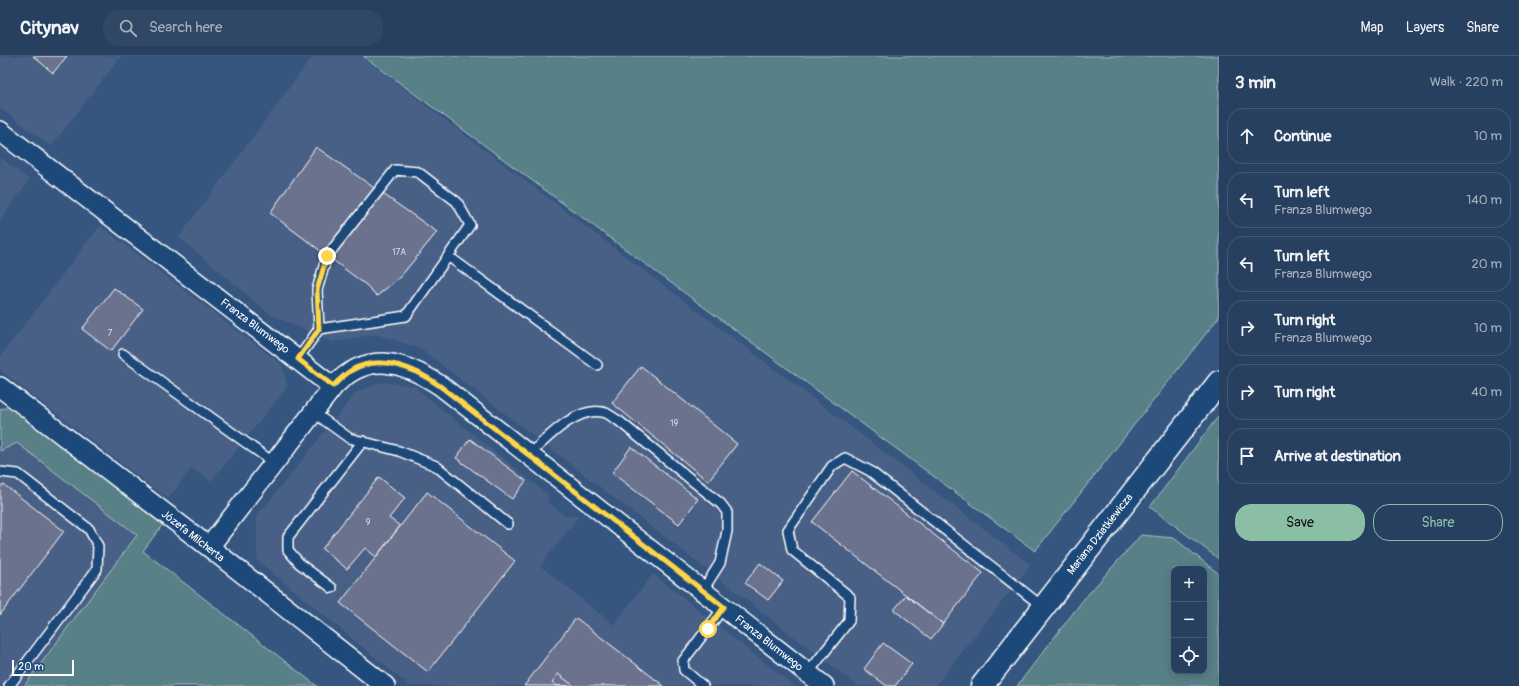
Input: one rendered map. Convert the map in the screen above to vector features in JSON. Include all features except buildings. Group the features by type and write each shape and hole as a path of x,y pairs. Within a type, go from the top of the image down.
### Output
{"street":[{"name":"Franza Blumwego","path":"0,131 333,386 342,377 354,369 369,364 396,364 424,375 703,590 824,686"},
{"name":"Mariana Dziatkiewicza","path":"982,686 1219,382"},
{"path":"209,547 333,386"},
{"name":"Józefa Milcherta","path":"0,387 209,547 385,686"}],"lane":[{"path":"298,359 319,329 317,290 327,256 395,170 418,172 457,202 470,225 406,316 319,329"},
{"path":"448,256 597,365"},
{"path":"122,354 274,463"},
{"path":"313,412 349,438 399,451 436,466 508,524"},
{"path":"529,455 562,426 587,412 606,413 619,421 721,504 727,512 727,531 720,563 703,590"},
{"path":"332,588 300,564 292,555 288,550 288,537 363,441"},
{"path":"808,673 849,621 850,596 792,550 788,530 832,466 845,458 870,471 1043,607"},
{"path":"0,472 18,474 89,529 98,546 97,569 9,686"},
{"path":"703,686 684,670 683,661 724,607"}],"shaded area":[{"path":"0,56 121,56 51,146 0,108"},
{"path":"313,56 360,56 1031,565 935,686 858,686 420,348 375,334 333,342 271,315 179,237"},
{"path":"0,157 29,180 0,220"},
{"path":"100,226 282,365 287,387 211,481 192,468 168,499 0,370 0,357"},
{"path":"382,382 413,386 548,495 548,502 565,516 579,516 540,566 614,625 653,574 794,686 410,686 257,560 257,516 356,393"},
{"path":"0,430 156,533 38,686 0,686"}],"green space":[{"path":"363,56 1219,56 1219,317 1035,551"},
{"path":"5,408 20,413 163,524 143,551 317,686 24,686 137,535 17,443 0,451 0,409"},
{"path":"1219,415 1219,559 1150,507"},
{"path":"1141,535 1174,538 1219,574 1219,686 1017,686 1083,600"}],"route":[{"path":"327,256 317,290 319,329 298,359 333,386 348,372 369,364 396,364 424,375 724,607 708,629"}]}
